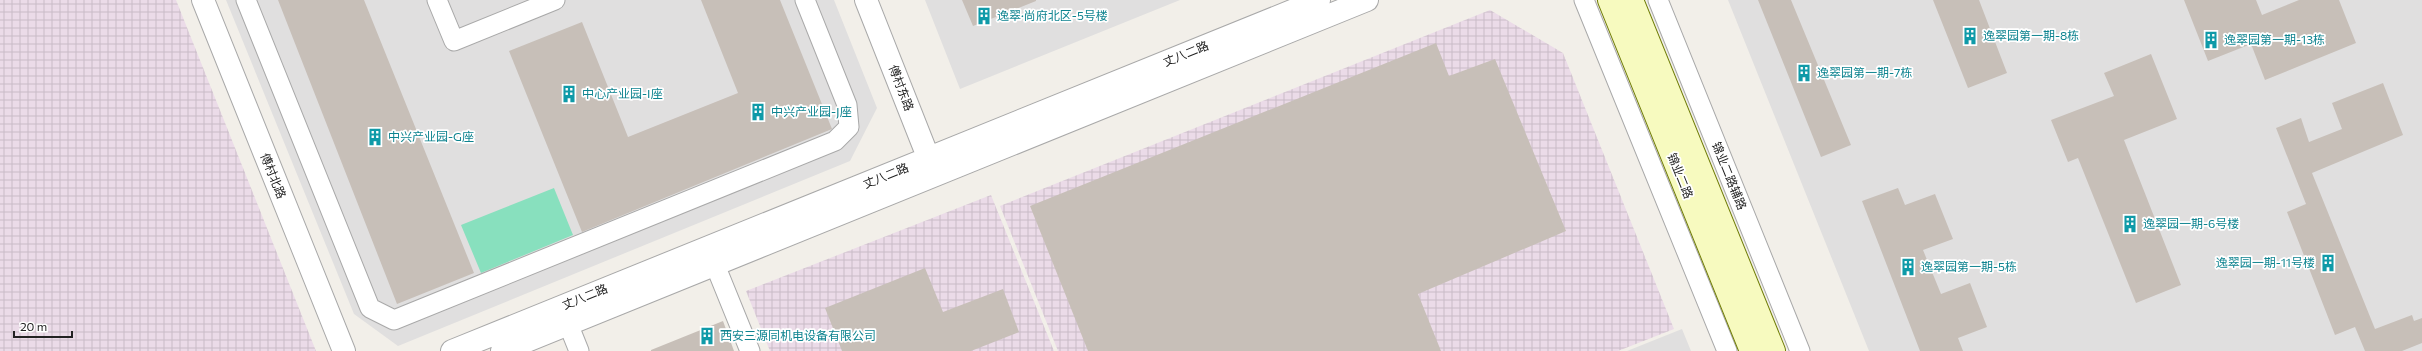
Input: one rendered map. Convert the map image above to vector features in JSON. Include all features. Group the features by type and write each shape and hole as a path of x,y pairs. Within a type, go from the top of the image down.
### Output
{"main road":[{"name":"锦业二路","path":"1609,0 1752,351"},
{"name":"锦业二路","path":"1632,0 1774,351"}],"street":[{"name":"傅村北路","path":"203,0 344,351"},
{"path":"246,0 370,308 394,320 835,141 849,127 847,105 805,0"},
{"path":"437,0 454,41 555,0"},
{"name":"傅村东路","path":"866,0 932,167"},
{"name":"丈八二路","path":"932,167 1319,0"},
{"name":"丈八二路","path":"452,351 565,315 932,167 1367,0"},
{"path":"1584,0 1727,351"},
{"name":"锦业二路辅路","path":"1658,0 1800,351"},
{"path":"711,256 750,351"},
{"path":"565,315 579,351"},
{"name":"丈八二路","path":"502,351 565,315"}],"shaded area":[{"path":"0,0 176,0 316,351 0,351"},
{"path":"226,0 834,0 877,108 850,161 398,346 354,314"},
{"path":"925,0 1180,0 960,89"},
{"path":"1728,0 2422,0 2422,351 1869,351"},
{"path":"1490,10 1563,53 1674,329 1618,351 1058,351 1000,206"},
{"path":"991,195 1054,351 770,351 746,291"},
{"path":"1682,329 1691,351 1627,351"}],"green space":[{"path":"554,188 573,235 481,273 461,225"}],"building":[{"name":"中兴产业园-G座","path":"278,0 364,0 474,273 397,304"},
{"path":"701,0 780,0 832,129 582,232 509,51 582,22 628,137 738,93"},
{"name":"逸翠·尚府北区-5号楼","path":"962,0 1036,0 1036,1 973,26"},
{"name":"逸翠园第一期-7栋","path":"1758,0 1791,0 1851,145 1821,157"},
{"name":"逸翠园第一期-8栋","path":"1933,0 1979,0 2007,73 1968,88"},
{"path":"2184,0 2256,0 2262,15 2299,0 2339,0 2356,43 2265,80 2251,44 2208,61"},
{"path":"1436,43 1449,76 1495,59 1566,231 1418,294 1441,351 1088,351 1030,206"},
{"name":"逸翠园一期-6号楼","path":"2151,54 2177,119 2124,140 2181,285 2136,303 2078,158 2068,162 2051,120 2114,96 2104,73"},
{"name":"逸翠园一期-11号楼","path":"2383,83 2403,135 2312,173 2375,329 2412,315 2414,321 2422,318 2422,343 2402,351 2365,351 2355,327 2335,335 2287,212 2306,204 2276,128 2301,118 2309,142 2342,129 2332,103"},
{"name":"逸翠园第一期-5栋","path":"1898,188 1905,205 1935,194 1953,239 1923,250 1941,294 1970,283 1987,327 1958,338 1963,351 1920,351 1862,201"},
{"path":"925,268 943,312 1003,289 1019,332 971,351 842,351 825,308"},
{"name":"西安三源同机电设备有限公司","path":"723,321 734,351 651,351 651,350"}],"place":[{"name":"逸翠·尚府北区-5号楼","path":"984,16"},
{"name":"逸翠园第一期-8栋","path":"1970,36"},
{"name":"逸翠园第一期-13栋","path":"2211,40"},
{"name":"逸翠园第一期-7栋","path":"1804,73"},
{"name":"中心产业园-I座","path":"569,94"},
{"name":"中兴产业园-J座","path":"758,112"},
{"name":"中兴产业园-G座","path":"375,137"},
{"name":"逸翠园一期-6号楼","path":"2130,224"},
{"name":"逸翠园一期-11号楼","path":"2328,263"},
{"name":"逸翠园第一期-5栋","path":"1908,267"},
{"name":"西安三源同机电设备有限公司","path":"707,336"}]}
